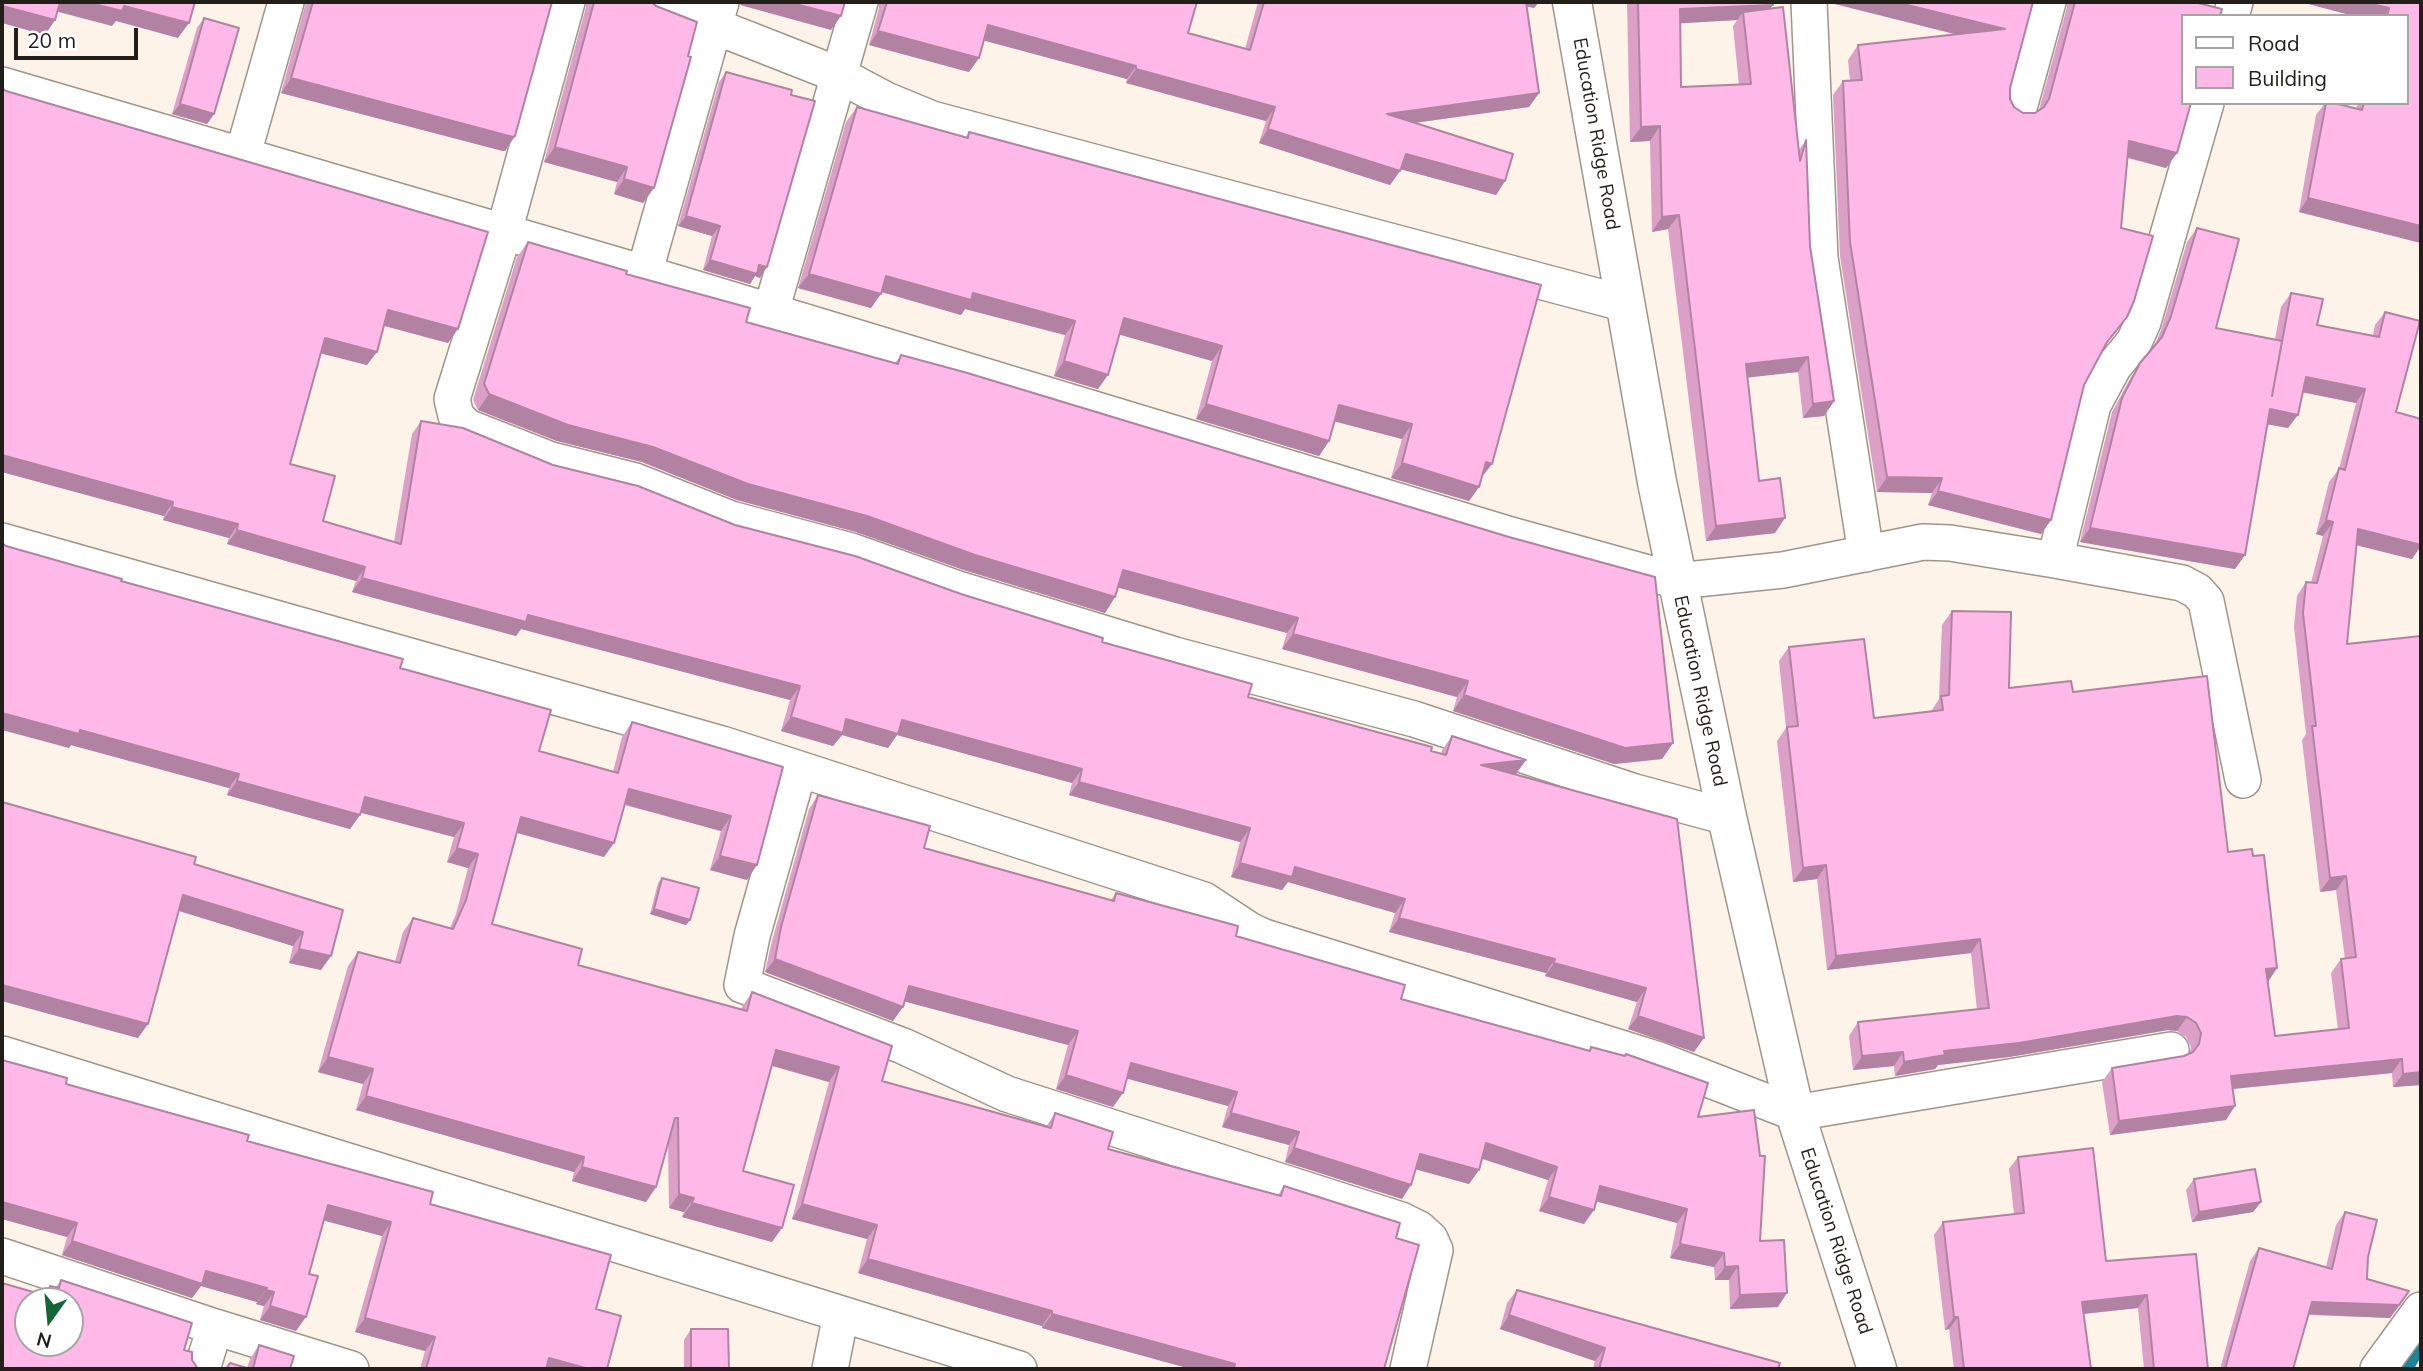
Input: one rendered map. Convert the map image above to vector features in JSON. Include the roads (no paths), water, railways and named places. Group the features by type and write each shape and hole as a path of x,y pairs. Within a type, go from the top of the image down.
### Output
{"street":[{"path":"243,154 286,2"},
{"path":"567,2 504,232 452,399 456,416 467,427 551,460 635,481 731,519 851,551 958,589 1175,655 1414,719 1635,792 1727,817"},
{"path":"653,2 718,13 886,100 932,118 1626,304"},
{"path":"771,312 860,2"},
{"name":"Education Ridge Road","path":"1572,2 1677,581 1727,817 1795,1113 1877,1369"},
{"path":"1809,2 1820,258 1866,554"},
{"path":"2019,108 2048,2"},
{"path":"644,274 718,13"},
{"path":"2,85 243,154 1503,533 1677,581 1783,570 1923,542 1950,543 2182,583 2197,591 2206,601 2243,780"},
{"path":"2055,560 2093,405 2114,366 2134,342 2143,322 2205,105"},
{"path":"2,541 722,744 1204,900 1264,937 1659,1060 1795,1113 2171,1050"},
{"path":"799,769 752,936 742,985 793,1006 873,1033 1007,1094 1401,1220 1419,1229 1430,1239 1435,1250 1408,1369"},
{"path":"2,1054 1019,1369"},
{"path":"2,1256 351,1369"},
{"path":"2378,1369 2421,1310"},
{"path":"830,1369 841,1314"},
{"path":"202,1369 215,1327"}],"waterway":[{"path":"2407,1369 2421,1345"}]}
